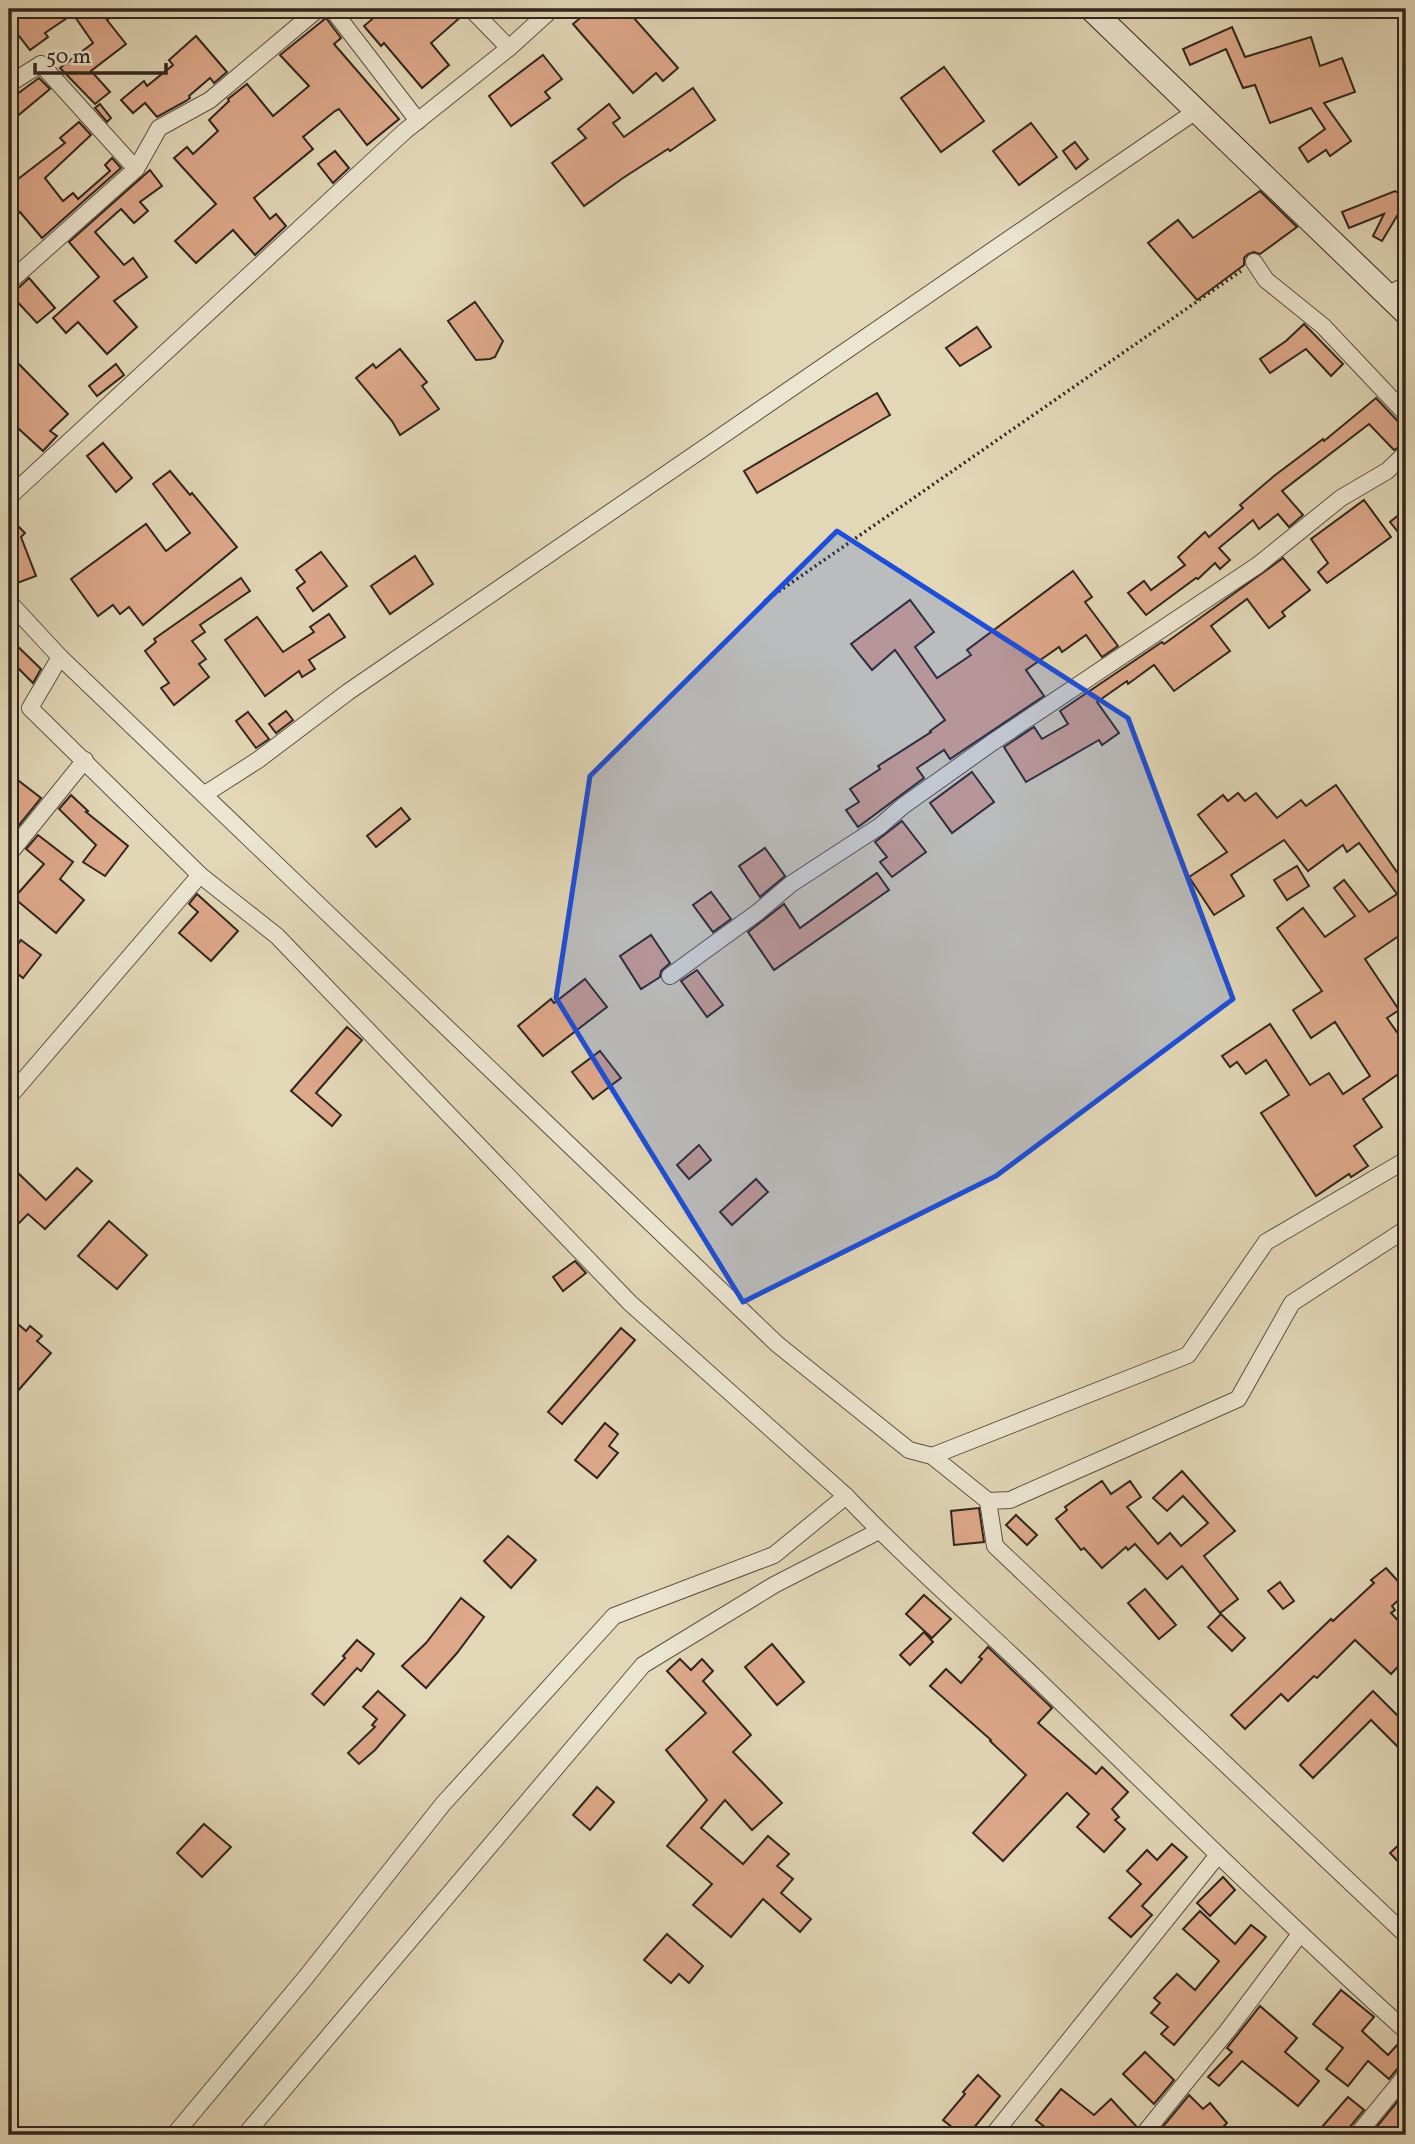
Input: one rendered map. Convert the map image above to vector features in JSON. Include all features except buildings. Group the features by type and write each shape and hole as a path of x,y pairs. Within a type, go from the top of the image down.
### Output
{"street":[{"path":"9,282 136,169 159,128 210,100 318,9"},
{"path":"332,9 418,121"},
{"path":"471,9 509,48"},
{"path":"9,497 418,121 509,48 552,9"},
{"path":"1091,9 1196,111 1397,290 1406,313"},
{"path":"9,84 41,64 136,169"},
{"path":"205,794 258,760 348,692 1196,111"},
{"path":"1254,262 1266,280 1323,326 1406,414"},
{"path":"670,976 758,912 791,884 880,825 993,742 1258,565 1341,498 1387,471 1406,453"},
{"path":"9,602 61,657 777,1344 909,1450 932,1456 988,1501 1010,1500 1238,1399 1292,1303 1406,1229"},
{"path":"61,657 30,708 200,875 277,936 630,1303 846,1496 879,1531 1015,1658 1300,1934 1406,2031"},
{"path":"9,854 85,760"},
{"path":"9,1097 200,875"},
{"path":"932,1456 1188,1355 1266,1242 1406,1160"},
{"path":"174,2135 306,1977 443,1804 614,1616 774,1555 846,1496"},
{"path":"988,1501 995,1546 1406,1935"},
{"path":"245,2135 643,1665 774,1585 879,1531"},
{"path":"993,2135 1218,1855"},
{"path":"1143,2135 1228,2030 1300,1934"},
{"path":"1357,2135 1406,2075"}],"path":[{"path":"765,601 1254,262"}],"highlighted area":[{"path":"837,531 1128,718 1233,999 996,1176 743,1302 556,998 590,776"}]}
